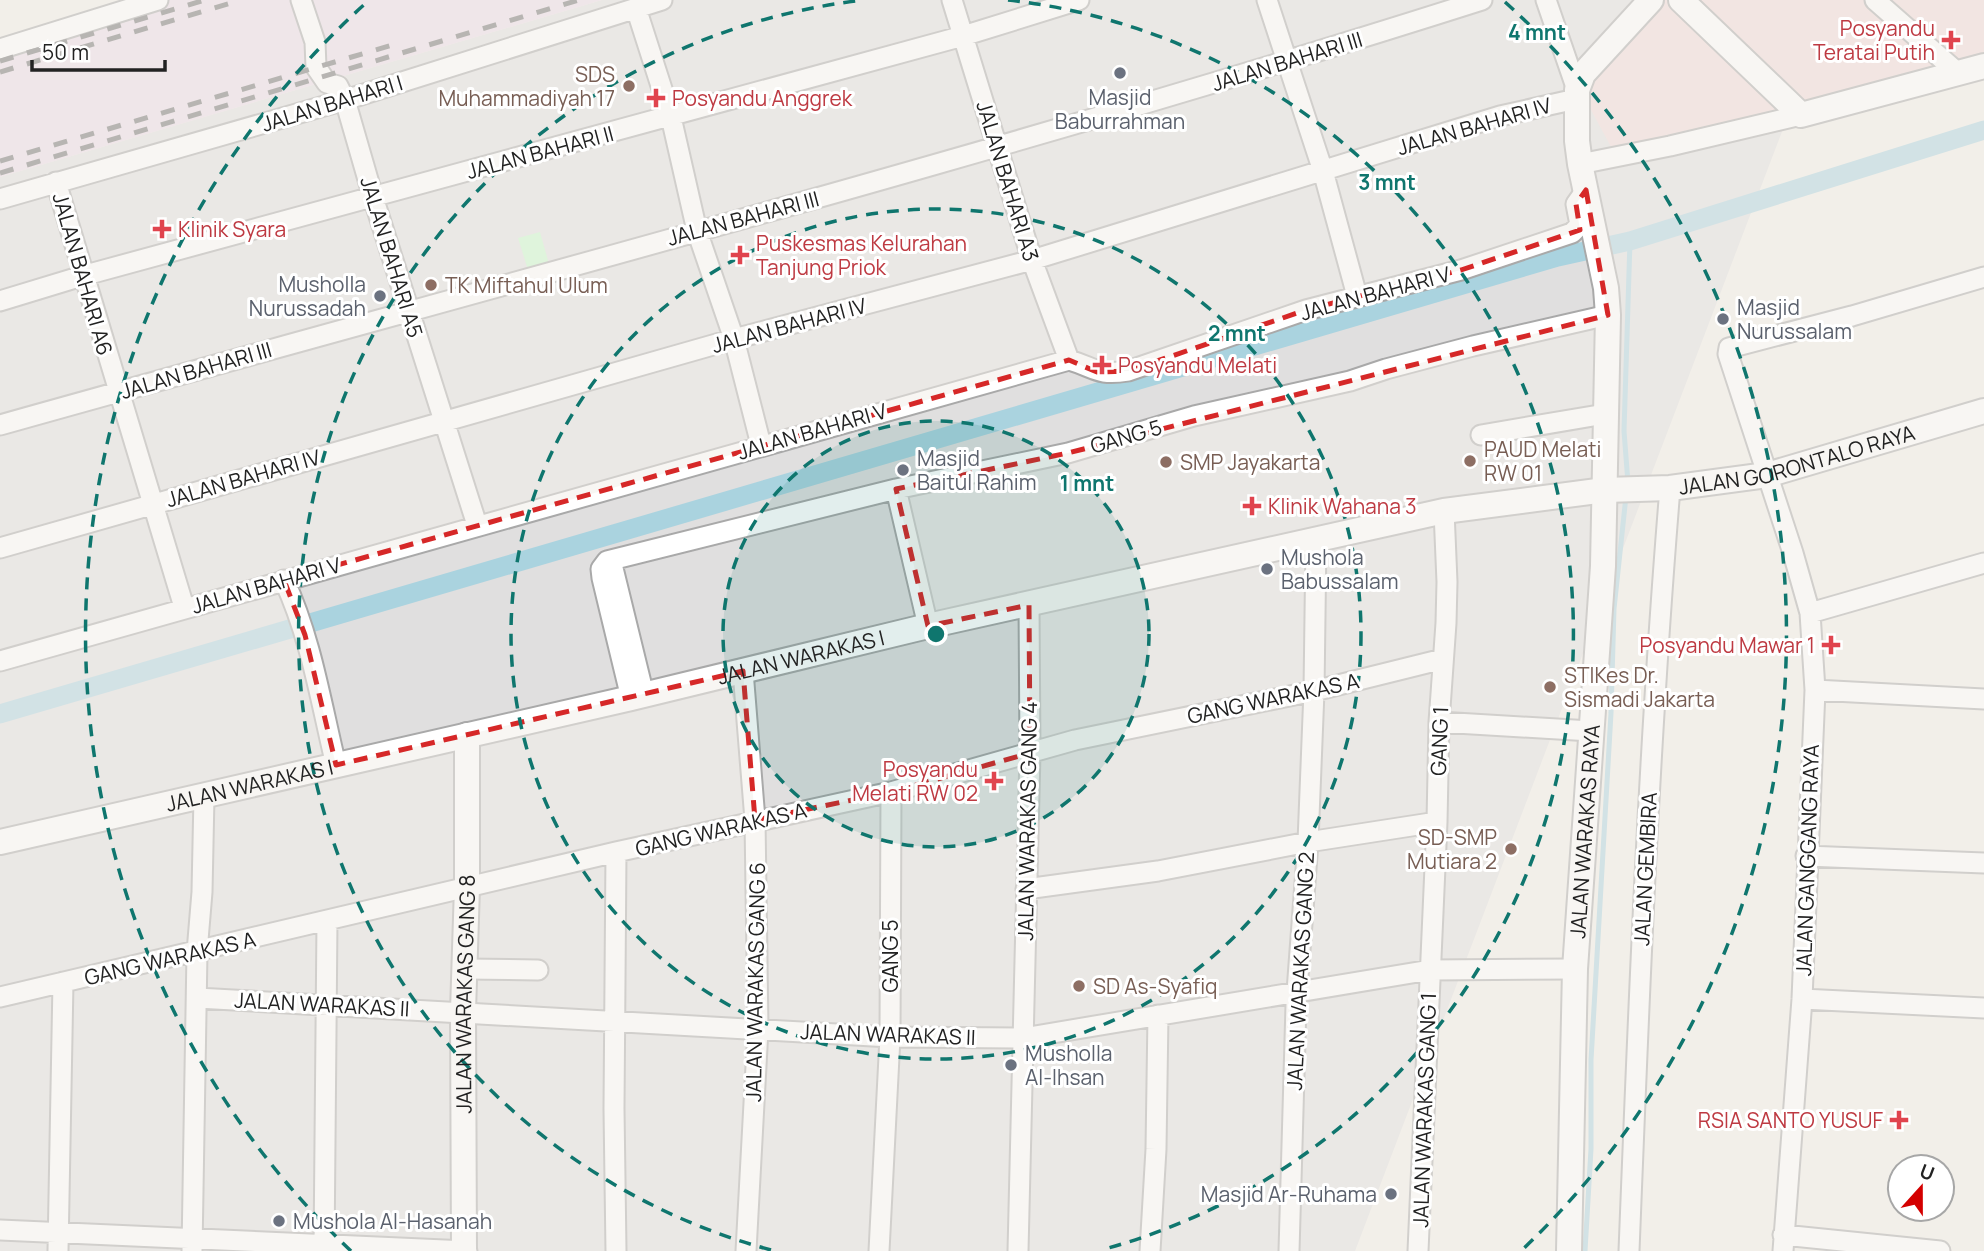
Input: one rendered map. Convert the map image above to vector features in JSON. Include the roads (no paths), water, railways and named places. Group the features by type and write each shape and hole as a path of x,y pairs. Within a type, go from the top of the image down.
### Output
{"street":[{"path":"0,48 158,0"},
{"name":"JALAN BAHARI A5","path":"301,0 315,42 316,67 327,83 338,86 345,100 477,525"},
{"name":"JALAN BAHARI I","path":"0,199 345,100 662,0"},
{"name":"JALAN BAHARI A3","path":"952,0 1032,260 1069,360"},
{"name":"JALAN BAHARI II","path":"0,301 82,276 963,37 1079,0"},
{"path":"1267,0 1323,171 1357,296"},
{"name":"JALAN BAHARI III","path":"0,425 998,148 1288,62 1482,0"},
{"path":"1545,0 1577,95"},
{"path":"1577,95 1583,74 1651,0"},
{"path":"1681,0 1801,115"},
{"path":"1875,0 1958,73"},
{"path":"636,8 671,117 697,231 734,339 761,445"},
{"path":"1580,164 1801,115 1984,66"},
{"name":"JALAN WARAKAS RAYA","path":"1569,1251 1575,969 1610,490 1605,414 1608,315 1606,288 1580,164 1577,95"},
{"name":"JALAN BAHARI IV","path":"0,548 734,339 1032,260 1500,116 1577,95"},
{"name":"JALAN BAHARI A6","path":"56,182 82,276 184,607"},
{"name":"JALAN BAHARI V","path":"0,661 184,607 1069,360 1097,372 1128,370 1306,310 1461,270 1572,233 1580,225 1576,204 1587,197"},
{"name":"JALAN GANGGANG RAYA","path":"1783,1243 1802,999 1815,690 1810,613 1728,354 1729,348 1852,316 1984,277"},
{"name":"GANG 5","path":"637,697 602,578 607,562 896,489 1068,453 1194,416 1350,381 1473,346 1608,315"},
{"name":"JALAN GORONTALO RAYA","path":"1610,490 1670,488 1767,475 1984,411"},
{"path":"1481,435 1605,414"},
{"name":"JALAN GEMBIRA","path":"1629,1251 1643,893 1659,620 1670,488"},
{"path":"896,489 928,626"},
{"name":"JALAN WARAKAS I","path":"0,842 637,697 928,626 1444,511 1610,490"},
{"name":"GANG 1","path":"1430,970 1447,582 1444,511"},
{"name":"JALAN WARAKAS GANG 2","path":"1289,1251 1297,993 1308,842 1314,691 1316,540"},
{"path":"1810,613 1984,563"},
{"path":"284,580 305,635 336,765"},
{"name":"JALAN WARAKAS GANG 4","path":"1018,1251 1030,753 1029,605"},
{"name":"GANG WARAKAS A","path":"0,997 755,820 891,792 1075,740 1314,691 1443,659"},
{"name":"JALAN WARAKAS GANG 6","path":"743,671 755,820 758,1029 746,1251"},
{"path":"1815,690 1984,699"},
{"path":"1439,722 1591,732"},
{"name":"JALAN WARAKAS GANG 8","path":"465,1251 463,1011 467,887 467,736"},
{"name":"GANG 5","path":"879,1251 890,1037 891,792"},
{"path":"192,1245 197,952 202,892 204,796"},
{"path":"1026,889 1158,871 1308,842 1437,822"},
{"path":"616,852 616,1251"},
{"path":"1806,856 1984,863"},
{"path":"324,1248 327,921"},
{"path":"464,969 538,970"},
{"name":"JALAN WARAKAS II","path":"197,998 890,1037 1023,1038 1430,970 1575,969"},
{"name":"JALAN WARAKAS GANG 1","path":"1418,1251 1430,970"},
{"path":"59,1242 63,982"},
{"path":"1802,999 1984,1008"},
{"path":"1150,1251 1156,1149 1158,1016"},
{"path":"0,1230 59,1242 465,1251"},
{"path":"1783,1243 1940,1251"}],"waterway":[{"path":"0,714 1558,257 1630,241 1984,130"},
{"path":"1628,483 1624,431 1630,241"},
{"path":"1585,1251 1591,1149 1591,1060 1611,713 1614,609 1626,496"}],"railway":[{"path":"0,61 205,0"},
{"path":"0,72 241,0"},
{"path":"0,173 579,0"},
{"path":"0,161 399,43"}],"place":[{"name":"Posyandu Teratai Putih","path":"1951,40"},
{"name":"Masjid Baburrahman","path":"1120,73"},
{"name":"SDS Muhammadiyah 17","path":"629,86"},
{"name":"Posyandu Anggrek","path":"656,98"},
{"name":"Klinik Syara","path":"162,229"},
{"name":"Puskesmas Kelurahan Tanjung Priok","path":"740,255"},
{"name":"TK Miftahul Ulum","path":"431,285"},
{"name":"Musholla Nurussadah","path":"380,296"},
{"name":"Masjid Nurussalam","path":"1723,319"},
{"name":"Posyandu Melati","path":"1102,365"},
{"name":"PAUD Melati RW 01","path":"1470,461"},
{"name":"SMP Jayakarta","path":"1166,462"},
{"name":"Masjid Baitul Rahim","path":"903,470"},
{"name":"Klinik Wahana 3","path":"1252,506"},
{"name":"Mushola Babussalam","path":"1267,569"},
{"name":"Posyandu Mawar 1","path":"1831,645"},
{"name":"STIKes Dr. Sismadi Jakarta","path":"1550,687"},
{"name":"Posyandu Melati RW 02","path":"994,781"},
{"name":"SD-SMP Mutiara 2","path":"1511,849"},
{"name":"SD As-Syafiq","path":"1079,986"},
{"name":"Musholla Al-Ihsan","path":"1011,1065"},
{"name":"RSIA SANTO YUSUF","path":"1899,1120"},
{"name":"Masjid Ar-Ruhama","path":"1391,1194"},
{"name":"Mushola Al-Hasanah","path":"279,1221"}]}
